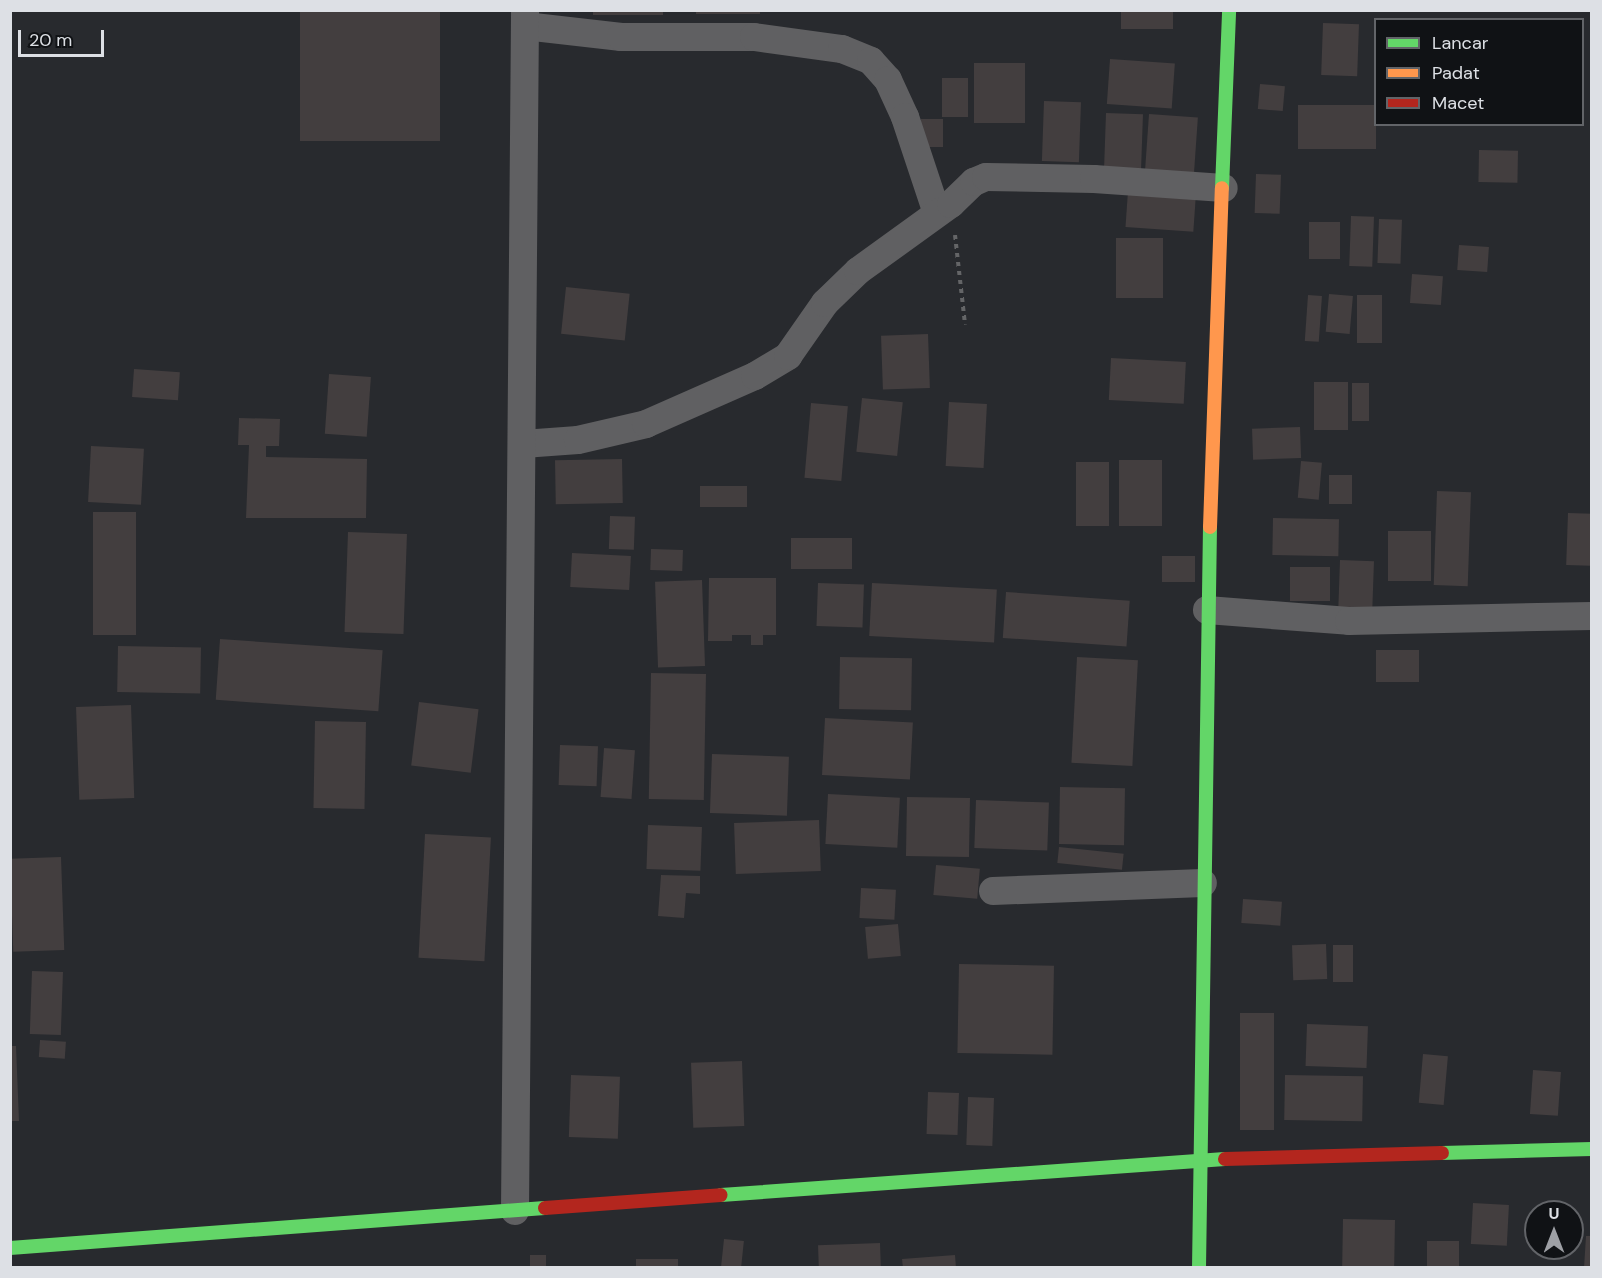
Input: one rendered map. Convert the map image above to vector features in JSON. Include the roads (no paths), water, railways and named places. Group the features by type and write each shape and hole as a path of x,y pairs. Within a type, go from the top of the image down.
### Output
{"street":[{"path":"1199,1268 1207,609 1229,10"},
{"path":"515,1211 525,18 621,37 754,37 842,49 871,61 888,80 944,209"},
{"path":"523,444 579,440 646,424 755,376 788,356 825,303 858,271 944,209 974,182 986,177 1094,179 1224,188"},
{"path":"1207,609 1349,621 1592,616"},
{"path":"993,891 1203,883"},
{"path":"10,1248 1200,1160 1592,1149"}]}
